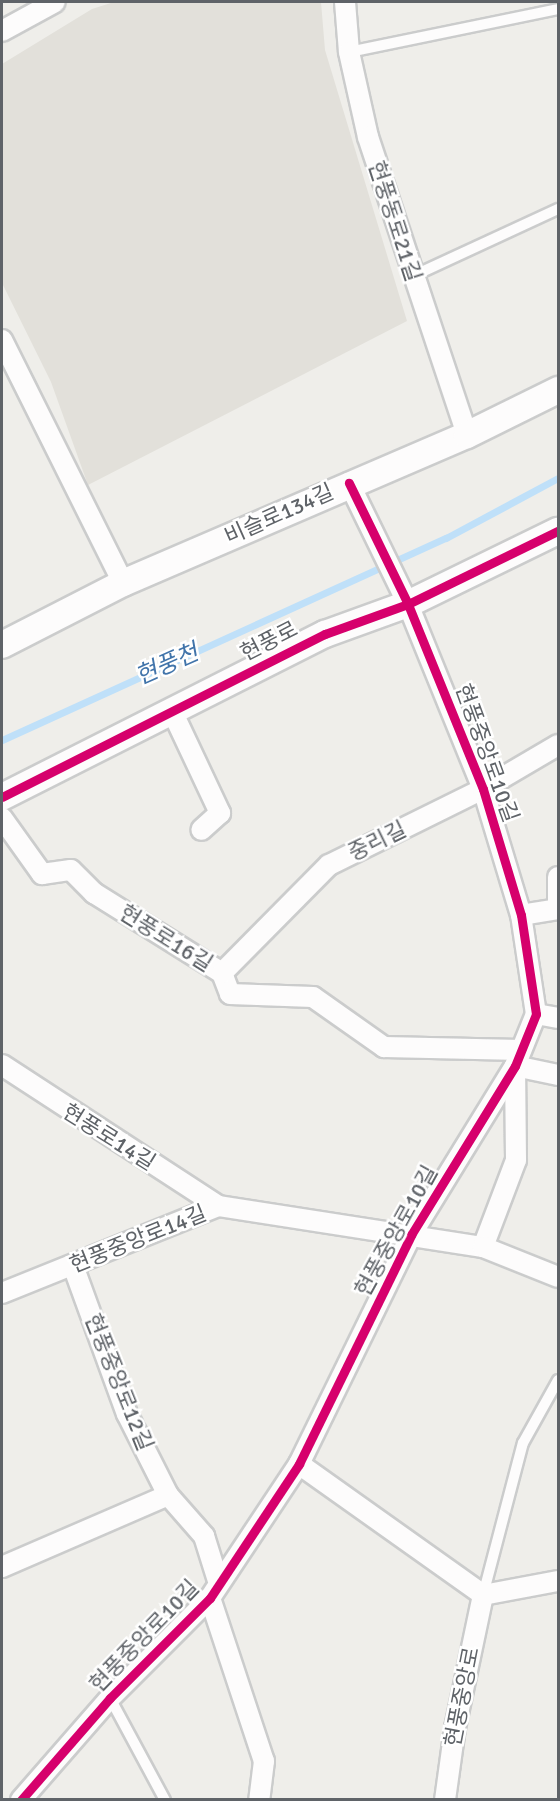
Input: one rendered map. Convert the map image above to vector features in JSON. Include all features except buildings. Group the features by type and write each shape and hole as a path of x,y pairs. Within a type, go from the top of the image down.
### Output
{"street":[{"path":"2,31 55,2"},
{"name":"현풍동로21길","path":"345,2 349,52 368,137 467,435"},
{"path":"2,340 123,583"},
{"name":"비슬로134길","path":"2,645 123,583 349,483 467,435 558,390"},
{"name":"현풍중앙로10길","path":"21,1800 110,1698 214,1591 299,1464 411,1235 518,1058 536,1014 521,915 483,789 408,604 349,483"},
{"name":"현풍로","path":"2,797 325,634 408,604 558,531"},
{"path":"172,711 220,813 201,830"},
{"name":"중리길","path":"222,974 329,865 483,789 558,745"},
{"name":"현풍로16길","path":"2,818 42,874 71,870 94,893 222,974 230,994 313,997 384,1047 518,1058 558,1075"},
{"path":"521,915 558,909 558,877"},
{"path":"536,1014 558,1018"},
{"name":"현풍중앙로10길","path":"483,1247 516,1160 518,1058"},
{"name":"현풍로14길","path":"2,1065 218,1206"},
{"name":"현풍중앙로14길","path":"2,1293 218,1206 483,1247 558,1277"},
{"name":"현풍중앙로12길","path":"73,1266 127,1414 168,1495 204,1536 214,1591"},
{"path":"299,1464 483,1595 558,1581"},
{"path":"2,1567 168,1495"},
{"name":"현풍중앙로10길","path":"214,1591 264,1761 259,1800"},
{"name":"현풍중앙로","path":"445,1800 455,1728 483,1595"}],"lane":[{"path":"349,52 558,9"},
{"path":"413,276 558,209"},
{"path":"483,1595 523,1443 558,1380"},
{"path":"110,1698 165,1800"}],"shaded area":[{"path":"114,2 321,2 325,50 407,321 88,485 51,382 2,283 2,64 92,9"}],"waterway":[{"name":"현풍천","path":"2,740 446,538 558,478"}],"cycle path":[{"path":"21,1800 110,1698 210,1598 299,1464 411,1235 515,1066 536,1014 521,915 483,789 408,604 349,483"},
{"path":"2,797 325,634 408,604 558,531"}]}
